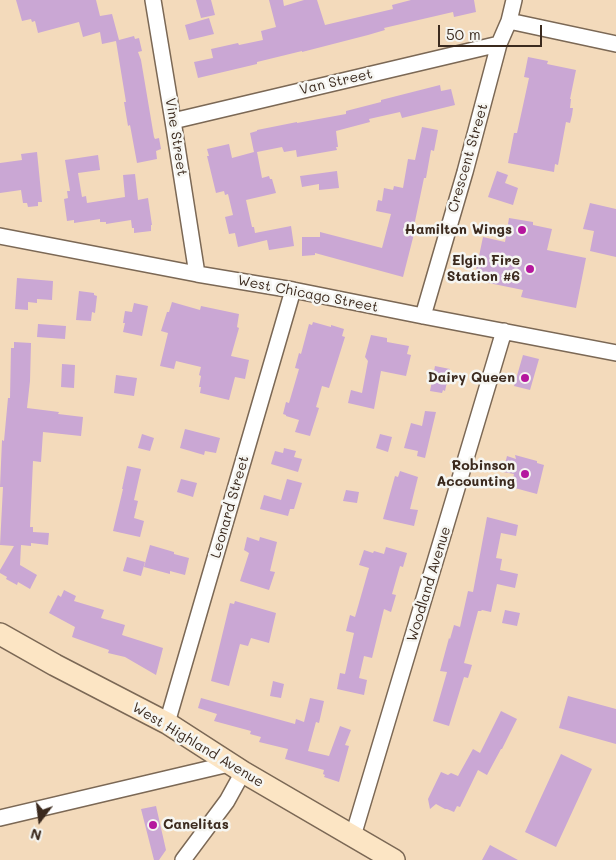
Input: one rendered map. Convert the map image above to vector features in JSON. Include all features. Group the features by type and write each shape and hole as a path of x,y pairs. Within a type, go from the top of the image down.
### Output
{"main road":[{"name":"West Highland Avenue","path":"0,634 167,723 236,768 394,860"}],"street":[{"name":"Vine Street","path":"153,0 174,121 197,274"},
{"name":"Crescent Street","path":"423,316 465,172 499,44 509,21 514,0"},
{"path":"509,21 616,44"},
{"name":"Van Street","path":"174,121 499,44"},
{"name":"West Chicago Street","path":"0,236 197,274 293,290 616,353"},
{"name":"Leonard Street","path":"167,723 293,290"},
{"name":"Woodland Avenue","path":"352,836 504,331"},
{"path":"0,818 236,768 227,801 183,860"}],"building":[{"path":"16,0 96,0 100,16 112,14 119,40 134,36 135,39 139,38 142,51 138,52 154,137 155,139 159,138 161,149 156,151 157,159 137,163 130,125 128,126 116,41 102,44 100,32 83,37 79,22 38,33 35,21 32,22 31,19 22,21"},
{"path":"196,0 211,0 215,15 201,18"},
{"path":"269,0 283,0 284,6 304,0 317,0 325,25 393,9 392,5 411,0 474,0 476,12 454,17 453,12 384,28 385,30 368,35 198,78 194,62 213,58 211,49 263,40 261,31 276,27"},
{"path":"209,18 214,34 189,40 185,25"},
{"path":"528,57 548,61 547,64 576,70 570,99 570,108 573,108 572,115 570,123 566,122 558,165 555,164 554,172 508,163 514,133 517,133 529,78 524,77"},
{"path":"440,85 441,91 451,89 455,105 402,118 400,112 369,119 370,122 336,131 337,150 297,157 296,150 284,152 282,147 257,152 262,178 269,176 272,179 276,193 246,200 252,227 254,227 255,233 291,226 294,246 269,250 267,240 238,247 235,233 229,234 225,217 233,215 228,194 225,195 224,191 216,193 207,149 229,144 232,158 254,152 250,133 257,130 346,114 346,111 381,102 381,100"},
{"path":"422,127 438,130 434,151 431,150 426,178 424,178 414,226 416,226 403,277 315,253 315,255 302,256 302,237 320,237 320,232 382,248 391,214 376,211 378,200 382,201 384,188 393,190 394,186 403,188 408,159 415,160"},
{"path":"37,152 42,202 38,202 38,206 28,207 27,203 23,203 21,190 0,193 0,163 22,160 21,154"},
{"path":"98,155 100,170 78,173 82,197 86,196 87,203 125,197 123,175 135,174 138,200 148,198 152,225 151,231 134,233 131,220 106,224 106,222 100,222 100,219 74,223 74,220 67,221 64,199 68,198 67,191 70,191 65,160"},
{"path":"337,171 339,188 319,190 319,184 302,187 300,176"},
{"path":"497,171 508,175 505,183 518,188 513,205 488,197"},
{"path":"590,203 616,209 616,257 590,251 594,231 583,229"},
{"name":"Elgin Fire Station #6","path":"509,218 533,222 533,225 552,229 547,250 586,258 576,308 521,297 523,290 474,280 483,237 505,242"},
{"path":"17,278 53,281 52,300 37,299 37,303 28,302 28,310 15,309"},
{"path":"79,291 94,293 97,296 95,313 92,312 91,321 76,320"},
{"path":"172,302 200,310 201,306 239,314 237,327 239,328 231,356 249,360 245,379 235,377 229,400 200,393 201,376 199,375 201,367 176,361 174,369 160,366 168,333 161,331"},
{"path":"134,303 148,306 142,336 123,332 125,311 132,312"},
{"path":"313,322 344,329 342,336 345,337 329,388 322,386 316,407 319,408 310,436 295,432 299,420 283,414 286,402 289,403 299,369 295,368 299,353 301,354 309,324 312,325"},
{"path":"38,324 66,326 65,339 37,337"},
{"path":"371,335 387,338 387,342 409,346 407,354 411,355 406,376 381,371 374,409 348,403 351,390 362,393 368,361 365,357"},
{"path":"14,342 31,343 27,408 83,417 81,436 43,432 41,462 33,461 30,527 33,527 33,532 49,533 48,545 31,543 31,546 21,545 20,565 37,575 30,589 18,582 17,585 0,573 14,546 0,545 3,487 0,487 2,440 4,441 8,398 10,398 11,348 14,348"},
{"name":"Dairy Queen","path":"523,355 539,359 530,390 514,386"},
{"path":"62,364 75,365 74,388 61,387"},
{"path":"435,366 450,369 448,383 445,391 443,390 442,393 430,391"},
{"path":"116,375 137,378 134,396 114,393"},
{"path":"425,411 436,412 425,458 417,456 418,451 404,448 411,423 422,426"},
{"path":"185,429 220,438 216,453 205,451 204,455 180,448"},
{"path":"142,434 154,438 150,451 138,448"},
{"path":"380,434 392,437 388,452 376,448"},
{"path":"284,448 296,451 294,457 302,459 298,472 271,464 275,451 283,453"},
{"path":"515,455 544,465 537,494 511,487 514,474 503,472 507,456 516,459"},
{"path":"127,466 141,469 134,500 138,501 134,518 144,521 140,537 113,531"},
{"path":"400,471 418,477 410,509 418,510 414,526 383,519 395,476 398,477"},
{"path":"181,479 197,483 193,497 177,492"},
{"path":"287,479 302,483 294,509 290,509 288,516 260,509 264,495 281,500"},
{"path":"346,490 359,492 357,503 343,501"},
{"path":"487,517 518,525 516,536 501,533 496,558 502,559 500,570 518,574 515,588 497,584 491,612 478,611 464,663 472,665 468,678 464,677 449,726 433,721 447,672 440,671 454,625 460,627 468,591 473,592"},
{"path":"247,537 259,541 260,537 277,542 270,571 275,572 269,590 240,581 249,553 244,550"},
{"path":"150,545 189,558 185,575 170,571 170,574 144,567"},
{"path":"386,547 407,553 403,567 400,566 392,594 396,595 391,612 384,609 372,658 364,656 359,678 367,680 364,695 337,689 340,673 345,674 354,633 346,631 350,615 355,617 369,568 359,565 364,550 384,554"},
{"path":"127,557 145,562 141,576 123,571"},
{"path":"64,590 76,596 74,601 104,610 101,618 125,625 122,635 163,648 156,675 125,657 108,653 109,650 72,637 75,627 49,613 58,595 61,597"},
{"path":"235,601 276,613 269,643 251,638 248,646 240,644 229,686 211,681 230,603 234,604"},
{"path":"505,610 520,613 517,626 502,623"},
{"path":"273,681 284,684 281,698 270,696"},
{"path":"568,696 616,709 616,744 559,728"},
{"path":"201,698 295,724 296,719 304,722 310,698 324,701 319,723 316,722 308,751 329,756 340,726 351,730 345,745 349,746 339,782 324,777 324,770 285,759 288,749 259,742 261,737 250,734 251,731 214,721 217,714 198,708"},
{"path":"501,711 517,719 487,775 478,770 460,807 457,806 454,812 436,804 430,809 428,799 441,772 458,776 473,749 480,753"},
{"path":"561,754 592,769 556,847 525,832"},
{"path":"156,806 166,850 159,860 154,860 141,809"},
{"path":"490,845 518,860 482,860"}],"place":[{"name":"Hamilton Wings","path":"522,230"},
{"name":"Elgin Fire Station #6","path":"530,269"},
{"name":"Dairy Queen","path":"525,378"},
{"name":"Robinson Accounting","path":"525,474"},
{"name":"Canelitas","path":"153,825"}]}
